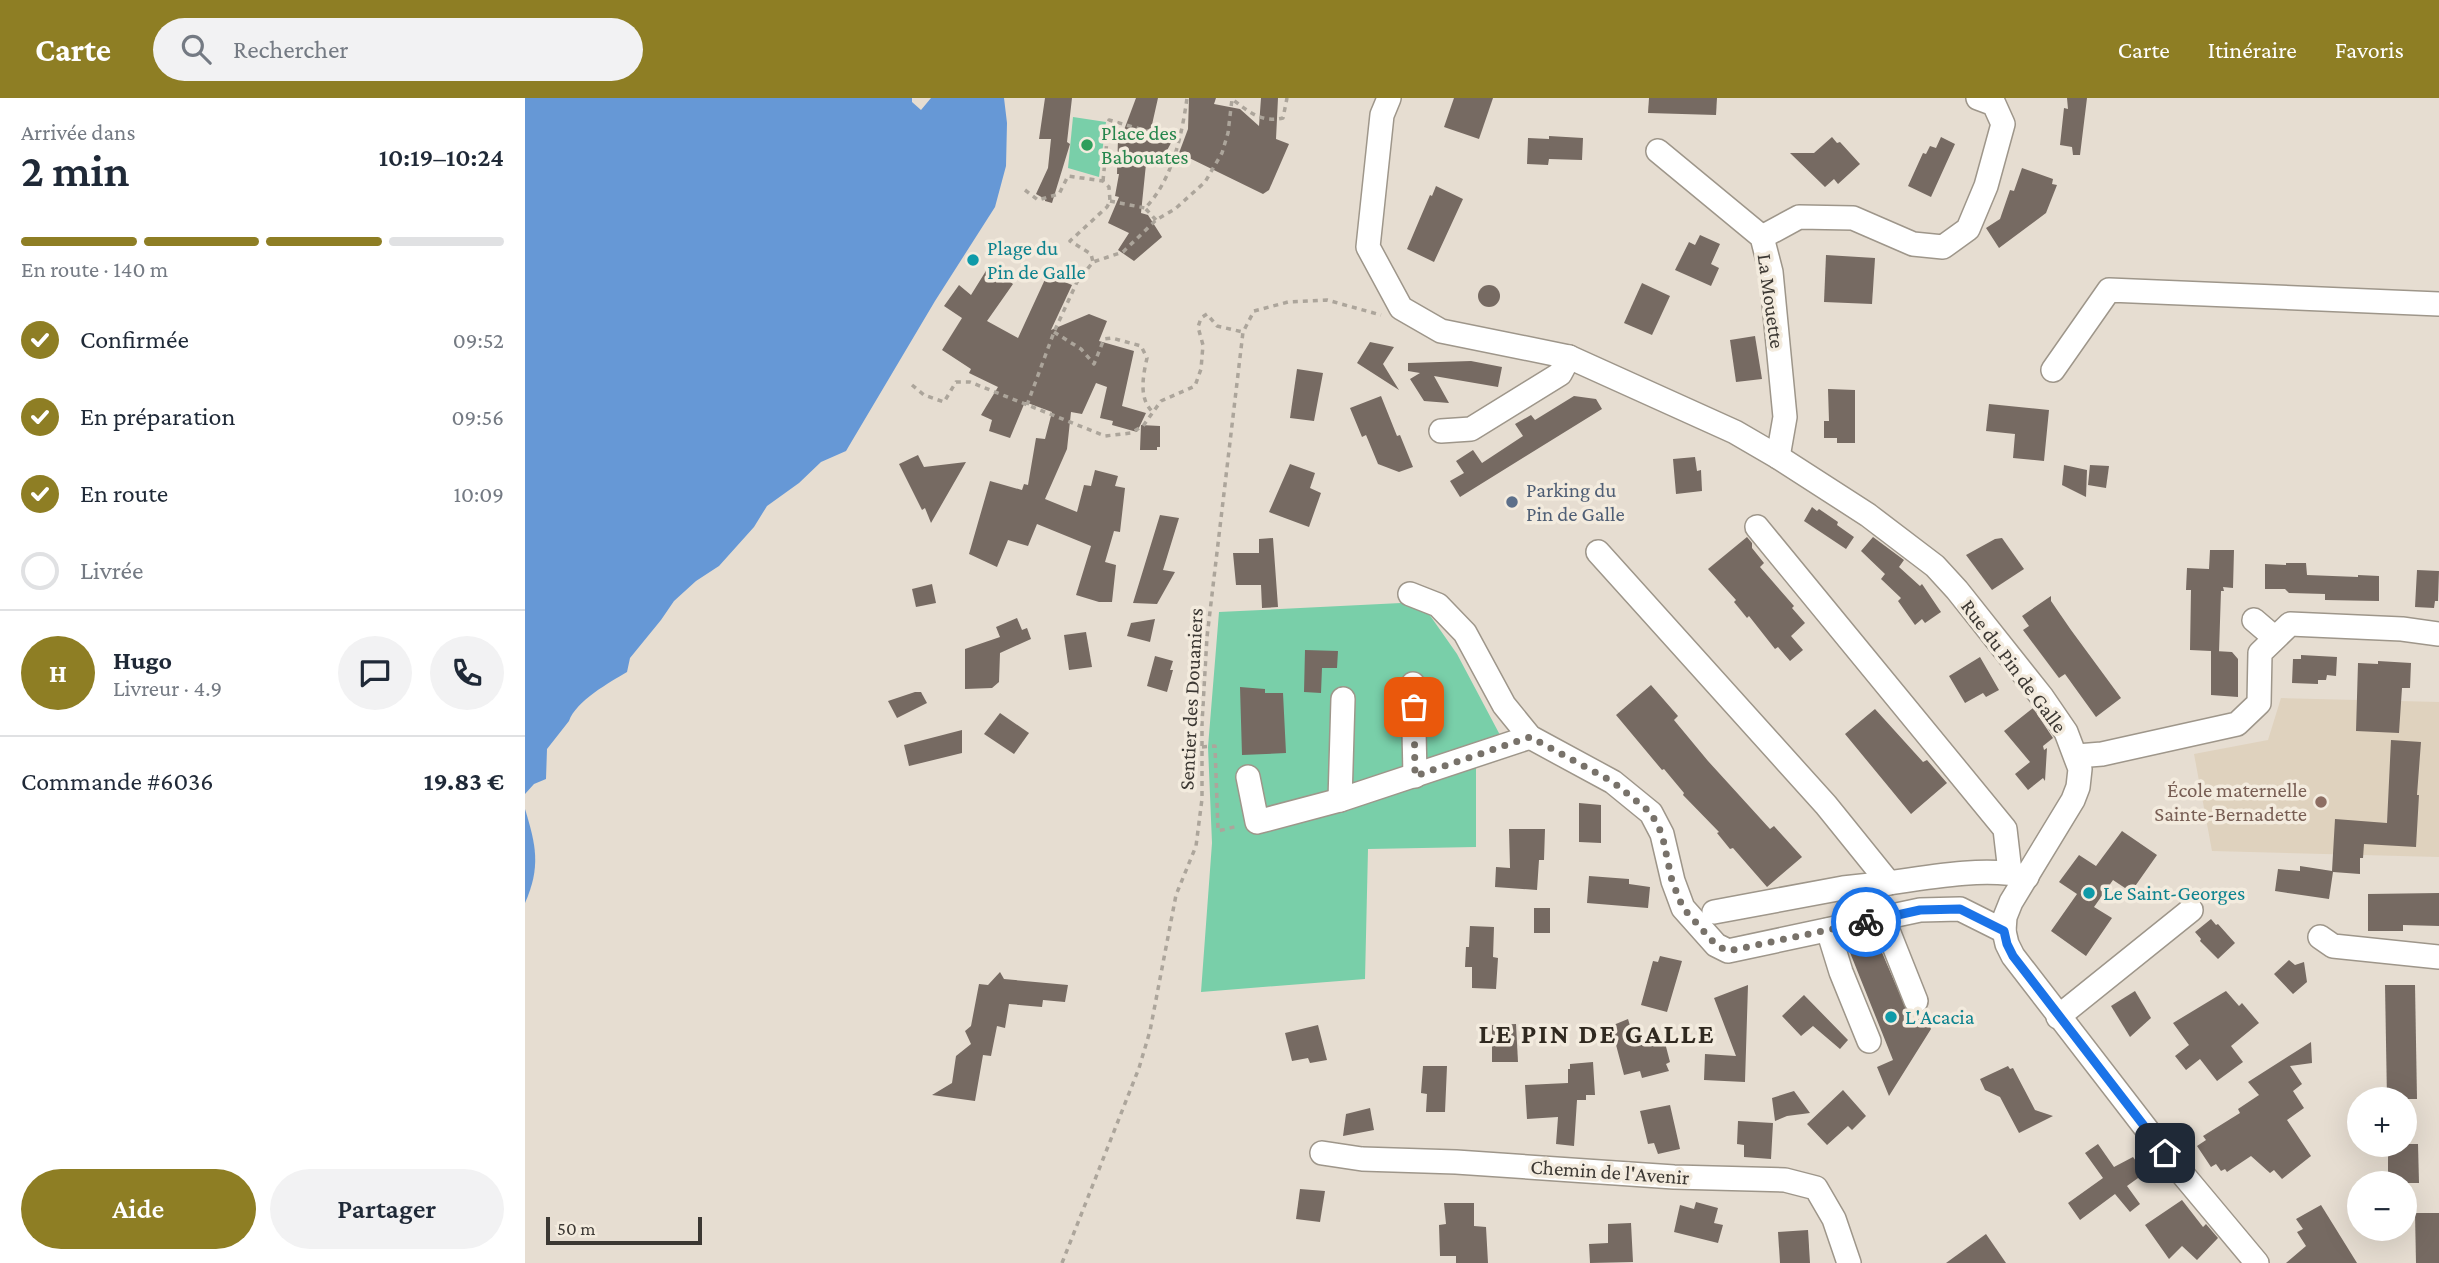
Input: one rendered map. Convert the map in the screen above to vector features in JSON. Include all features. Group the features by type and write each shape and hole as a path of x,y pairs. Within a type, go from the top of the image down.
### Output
{"street":[{"name":"Rue du Pin de Galle","path":"1388,98 1382,115 1368,247 1401,308 1441,331 1569,357 1735,432 1778,457 1868,515 1935,566 2042,697 2066,732 2077,756 2080,769 2078,787 2073,800 2018,874 2004,931"},
{"path":"1762,237 1799,217 1853,218 1913,244 1943,247 1968,229 1986,186 2003,124 1994,104 1978,98"},
{"name":"La Mouette","path":"1658,151 1762,237 1771,272 1785,416 1778,457"},
{"path":"2053,370 2109,290 2439,304"},
{"path":"1441,430 1471,429 1560,374 1569,357"},
{"path":"1714,912 1843,888 1926,877 2018,874 2005,829 1757,527"},
{"path":"1598,552 1826,804 1889,883"},
{"path":"1410,594 1438,605 1465,633 1504,705 1530,737 1613,782 1651,813 1662,834 1672,881 1683,908 1716,945 1728,951 1920,910 1960,909 2004,931 2013,956 2058,1017 2256,1263"},
{"path":"2254,620 2275,638"},
{"path":"2077,756 2102,754 2237,724 2259,703 2260,653 2290,624 2402,629 2439,634"},
{"path":"1413,684 1415,776"},
{"path":"1340,800 1343,699"},
{"path":"1248,777 1257,822 1340,800 1530,737"},
{"path":"2058,1017 2190,910"},
{"path":"1883,918 1916,1001"},
{"path":"1828,930 1840,972 1869,1041"},
{"path":"2320,937 2333,946 2439,957"},
{"name":"Chemin de l'Avenir","path":"1322,1153 1362,1159 1468,1163 1674,1177 1785,1180 1816,1188 1834,1219 1849,1263"}],"path":[{"path":"1145,208 1165,183 1184,119 1187,98"},
{"path":"1231,98 1259,119 1274,120 1283,118 1286,98"},
{"path":"1027,405 1053,332 1077,282 1093,262 1123,252 1156,220 1175,209 1205,182 1222,153 1228,133 1231,98"},
{"path":"1103,181 1109,120 1178,140"},
{"path":"1025,190 1038,200 1059,194 1068,176 1103,181 1109,187 1110,201 1107,208 1070,241 1091,254 1093,262"},
{"path":"1110,201 1145,208 1156,220"},
{"path":"912,385 924,396 944,402 955,382 970,382 1105,436 1131,433 1143,426 1161,401 1195,386 1201,369 1203,345 1198,327 1201,318 1207,314 1217,326 1243,332 1254,311 1288,302 1327,300 1394,318"},
{"path":"1053,332 1081,349 1094,364 1104,339 1112,338 1141,346 1147,358 1144,400 1147,408 1154,413"},
{"name":"Sentier des Douaniers","path":"1062,1263 1139,1068 1150,1031 1176,895 1196,846 1202,799 1207,637 1243,332"},
{"path":"1202,747 1215,746 1218,831 1257,822"}],"shaded area":[{"name":"École maternelle Sainte-Bernadette","path":"2281,698 2439,702 2439,857 2212,851 2194,754 2268,740"}],"green space":[{"name":"Place des Babouates","path":"1073,117 1106,122 1099,177 1068,168"},
{"path":"1401,603 1429,614 1457,654 1509,752 1476,763 1476,847 1368,849 1365,979 1201,992 1212,843 1208,747 1219,612"}],"water":[{"path":"525,98 912,98 912,102 921,110 931,98 1004,98 1007,123 1006,166 995,207 935,301 846,451 821,462 799,483 767,506 754,527 719,566 696,581 674,601 630,658 627,672 579,706 547,749 546,779 534,784 525,794"},
{"path":"525,809 532,834 535,867 525,903"}],"building":[{"path":"1045,98 1072,98 1067,142 1070,144 1052,203 1036,194 1048,168 1051,139 1039,139"},
{"path":"1136,98 1158,98 1149,138 1171,143 1158,167 1146,164 1141,213 1148,215 1162,237 1134,261 1118,250 1129,233 1108,223 1119,197 1115,196 1119,174 1118,138 1121,138"},
{"path":"1189,98 1216,98 1214,104 1240,109 1259,126 1261,98 1278,98 1276,139 1289,144 1269,190 1263,194 1179,153 1188,129"},
{"path":"1454,98 1493,98 1479,139 1444,127"},
{"path":"1649,98 1717,98 1716,115 1648,113"},
{"path":"2067,98 2087,98 2080,155 2073,155 2072,147 2060,145 2064,108 2068,109"},
{"path":"1549,136 1583,138 1582,160 1549,159 1548,165 1527,164 1528,138 1549,139"},
{"path":"1832,137 1860,164 1838,184 1834,179 1825,187 1790,153 1814,153"},
{"path":"1941,137 1955,144 1931,197 1908,186 1923,153 1926,154 1930,146 1936,148"},
{"path":"2022,168 2053,179 2052,184 2057,185 2046,213 1999,248 1986,228 2000,219 2010,190 2014,191"},
{"path":"1436,186 1463,199 1434,262 1407,249"},
{"path":"1700,235 1720,244 1711,264 1719,268 1711,286 1675,270 1689,242 1695,245"},
{"path":"1826,255 1875,258 1872,304 1824,302"},
{"path":"989,266 1013,284 987,321 1018,338 1047,275 1072,285 1051,330 1089,314 1107,321 1099,341 1134,351 1122,406 1146,413 1137,432 1112,425 1113,421 1100,418 1107,387 1096,383 1082,414 1071,412 1067,449 1045,499 1077,512 1084,485 1091,486 1095,470 1118,476 1115,486 1125,488 1120,532 1114,531 1105,562 1116,565 1112,602 1099,602 1076,595 1091,546 1037,524 1028,546 1008,540 997,567 969,554 990,481 1022,490 1024,484 1028,485 1036,438 1045,439 1052,412 1025,402 1010,438 989,431 992,420 981,415 998,387 969,373 971,369 942,350 962,318 944,306 959,285 971,295"},
{"path":"1642,283 1670,296 1652,335 1624,323"},
{"path":"1489,285 1497,288 1500,296 1497,304 1489,307 1481,304 1478,296 1481,288"},
{"path":"1755,336 1762,379 1736,382 1730,340"},
{"path":"1370,342 1394,347 1383,364 1399,390 1357,363"},
{"path":"1471,361 1502,367 1498,387 1434,376 1449,403 1424,401 1410,379 1420,373 1408,371 1408,363"},
{"path":"1297,369 1323,373 1314,421 1290,418"},
{"path":"1828,389 1855,390 1855,443 1837,443 1837,438 1824,438 1824,421 1829,421"},
{"path":"1381,396 1413,467 1399,472 1378,464 1366,435 1362,437 1350,408"},
{"path":"1574,396 1596,399 1602,409 1460,497 1450,481 1464,473 1456,461 1473,450 1482,463 1523,436 1515,424 1531,415 1535,420"},
{"path":"1989,404 2049,410 2044,461 2013,458 2015,434 1986,431"},
{"path":"1141,425 1160,426 1160,447 1157,447 1157,450 1140,450"},
{"path":"918,455 924,467 966,462 931,523 899,464"},
{"path":"1695,457 1697,471 1701,470 1702,491 1676,494 1673,459"},
{"path":"1290,464 1315,473 1310,488 1321,493 1309,527 1269,512"},
{"path":"2064,465 2087,470 2086,497 2062,485"},
{"path":"2090,465 2109,466 2106,488 2088,485"},
{"path":"1812,507 1838,522 1837,525 1854,537 1846,549 1804,521"},
{"path":"1160,515 1179,518 1163,570 1175,572 1157,604 1133,603"},
{"path":"1747,537 1764,563 1760,567 1805,623 1791,636 1803,650 1790,661 1778,647 1775,649 1749,616 1747,618 1734,602 1736,600 1708,569"},
{"path":"1873,537 1904,560 1899,567 1920,586 1922,584 1941,612 1925,623 1922,619 1915,625 1898,601 1901,598 1881,579 1885,574 1861,551"},
{"path":"1273,538 1278,607 1262,608 1261,585 1236,585 1233,553 1259,553 1259,539"},
{"path":"2002,538 2024,569 1992,590 1966,555"},
{"path":"2210,550 2234,550 2233,588 2223,587 2224,591 2221,591 2219,651 2232,652 2238,659 2238,697 2211,695 2211,651 2190,650 2191,590 2186,590 2187,568 2209,569"},
{"path":"2306,563 2307,575 2379,576 2379,601 2325,600 2325,594 2265,589 2265,564"},
{"path":"2417,570 2439,571 2438,601 2435,601 2434,608 2415,607"},
{"path":"932,584 936,603 916,607 912,589"},
{"path":"2051,596 2051,601 2121,698 2096,717 2065,674 2059,678 2023,630 2029,626 2022,616"},
{"path":"1017,618 1022,630 1027,628 1031,639 1000,653 999,682 992,688 965,689 965,649 1000,637 996,627"},
{"path":"1155,619 1150,642 1127,636 1131,623"},
{"path":"1086,632 1092,667 1069,670 1064,635"},
{"path":"1305,650 1338,651 1337,668 1322,668 1321,693 1304,692"},
{"path":"2301,655 2337,657 2336,676 2327,675 2326,680 2318,680 2318,684 2292,683 2293,659 2301,659"},
{"path":"1155,656 1173,661 1167,692 1147,686"},
{"path":"1980,657 1999,690 1986,697 1983,693 1965,703 1949,676"},
{"path":"2378,661 2411,663 2410,688 2402,688 2399,733 2356,731 2358,663 2378,664"},
{"path":"1651,685 1678,716 1674,720 1708,761 1770,829 1774,826 1802,857 1767,887 1733,848 1730,849 1717,833 1719,832 1683,795 1664,769 1662,770 1616,715"},
{"path":"1240,687 1265,689 1265,693 1283,693 1286,753 1242,755"},
{"path":"921,692 927,703 897,718 888,701"},
{"path":"2033,708 2053,738 2043,746 2044,750 2047,748 2045,781 2043,778 2028,790 2015,774 2030,762 2004,731"},
{"path":"1875,709 1923,762 1927,760 1947,783 1911,814 1845,734"},
{"path":"1000,713 1029,733 1014,754 984,734"},
{"path":"962,730 962,753 909,766 904,745"},
{"path":"2391,740 2421,742 2416,847 2364,844 2363,858 2360,858 2360,874 2333,872 2329,899 2275,891 2278,869 2300,871 2300,866 2332,871 2335,819 2387,823"},
{"path":"1579,803 1601,805 1601,843 1579,842"},
{"path":"1509,829 1545,829 1544,860 1539,860 1537,890 1495,887 1496,867 1510,868"},
{"name":"Le Saint-Georges","path":"2122,831 2157,855 2131,892 2113,880 2094,907 2112,918 2086,956 2051,931 2077,894 2059,882 2079,855 2096,866"},
{"path":"1589,876 1629,879 1629,884 1650,887 1648,908 1587,903"},
{"path":"2439,893 2439,926 2403,925 2403,931 2368,931 2368,894"},
{"path":"1534,908 1550,908 1550,933 1534,933"},
{"path":"2211,919 2235,943 2218,959 2195,932"},
{"path":"1470,926 1494,927 1493,957 1498,958 1496,989 1472,988 1472,967 1465,967"},
{"name":"L'Acacia","path":"1874,934 1911,1020 1925,1015 1931,1029 1889,1096 1877,1067 1893,1060 1847,945"},
{"path":"1660,956 1682,961 1667,1012 1641,1005 1653,961 1658,962"},
{"path":"2289,960 2295,965 2304,962 2307,982 2293,994 2274,974"},
{"path":"1000,972 1004,979 1068,985 1065,1002 1043,1000 1042,1007 1009,1004 1005,1028 997,1026 991,1056 983,1055 975,1101 932,1095 952,1083 956,1056 971,1044 965,1031 971,1026 979,984 988,985"},
{"path":"1748,985 1745,1082 1704,1080 1705,1054 1736,1056 1714,998"},
{"path":"2385,985 2415,985 2417,1087 2387,1087"},
{"path":"2135,991 2151,1018 2130,1037 2111,1006"},
{"path":"2226,991 2239,1006 2242,1003 2259,1023 2231,1046 2243,1062 2217,1081 2200,1059 2186,1070 2175,1056 2189,1045 2173,1023"},
{"path":"1804,995 1848,1040 1840,1049 1813,1026 1801,1036 1782,1016"},
{"path":"1628,1019 1636,1046 1664,1039 1670,1062 1666,1064 1669,1071 1642,1078 1640,1071 1624,1075 1611,1026"},
{"path":"1516,1024 1518,1062 1492,1062 1492,1025"},
{"path":"1318,1025 1327,1060 1310,1063 1308,1058 1292,1061 1285,1033"},
{"path":"2311,1042 2312,1063 2290,1066 2302,1084 2293,1091 2304,1108 2287,1120 2311,1156 2282,1179 2274,1170 2270,1173 2251,1156 2227,1172 2225,1169 2221,1171 2216,1164 2211,1167 2197,1146 2206,1140 2203,1136 2240,1113 2238,1109 2259,1095 2248,1082"},
{"path":"1593,1062 1595,1095 1586,1095 1586,1100 1577,1100 1574,1146 1556,1144 1558,1117 1527,1119 1525,1085 1568,1083 1570,1064"},
{"path":"1423,1066 1447,1066 1445,1112 1426,1112 1427,1094 1421,1093"},
{"path":"2008,1066 2013,1068 2035,1110 2053,1116 2019,1133 2000,1097 1985,1090 1980,1079"},
{"path":"1843,1090 1866,1116 1852,1130 1848,1126 1827,1145 1807,1124"},
{"path":"1794,1091 1810,1113 1787,1116 1775,1121 1772,1098"},
{"path":"1670,1105 1680,1149 1658,1154 1654,1143 1648,1144 1640,1111"},
{"path":"1370,1108 1374,1130 1343,1136 1346,1114"},
{"path":"1738,1121 1773,1123 1771,1159 1744,1157 1744,1145 1737,1144"},
{"path":"2098,1144 2114,1167 2133,1157 2145,1173 2127,1186 2140,1204 2130,1212 2115,1194 2080,1220 2068,1203 2103,1178 2085,1153"},
{"path":"2418,1144 2419,1183 2417,1171 2388,1171 2388,1157 2417,1157"},
{"path":"1300,1189 1325,1191 1320,1222 1296,1219"},
{"path":"2182,1200 2203,1227 2206,1224 2218,1238 2197,1260 2182,1246 2169,1259 2145,1225"},
{"path":"1696,1202 1718,1208 1714,1223 1723,1225 1718,1243 1674,1232 1680,1205 1694,1209"},
{"path":"1444,1203 1474,1203 1474,1226 1486,1227 1488,1263 1456,1263 1456,1256 1440,1256 1439,1225 1446,1224"},
{"path":"2321,1205 2357,1263 2286,1263 2306,1246 2297,1232 2303,1229 2296,1219"},
{"path":"2417,1213 2439,1213 2439,1263 2416,1263"},
{"path":"1631,1223 1633,1262 1590,1263 1589,1244 1608,1243 1608,1224"},
{"path":"1808,1230 1810,1263 1780,1263 1778,1232"},
{"path":"1986,1234 2006,1263 1946,1263"}],"way so far":[{"path":"1414,707 1415,776 1530,737 1613,782 1651,813 1662,834 1672,881 1683,908 1716,945 1728,951 1866,922"}],"place":[{"name":"Place des Babouates","path":"1087,145"},
{"name":"Plage du Pin de Galle","path":"973,260"},
{"name":"Parking du Pin de Galle","path":"1512,502"},
{"name":"École maternelle Sainte-Bernadette","path":"2321,802"},
{"name":"Le Saint-Georges","path":"2089,893"},
{"name":"L'Acacia","path":"1891,1017"}],"district":[{"name":"LE PIN DE GALLE","path":"1597,1033"}],"route":[{"path":"1866,922 1920,910 1960,909 2004,931 2013,956 2165,1153"}]}
